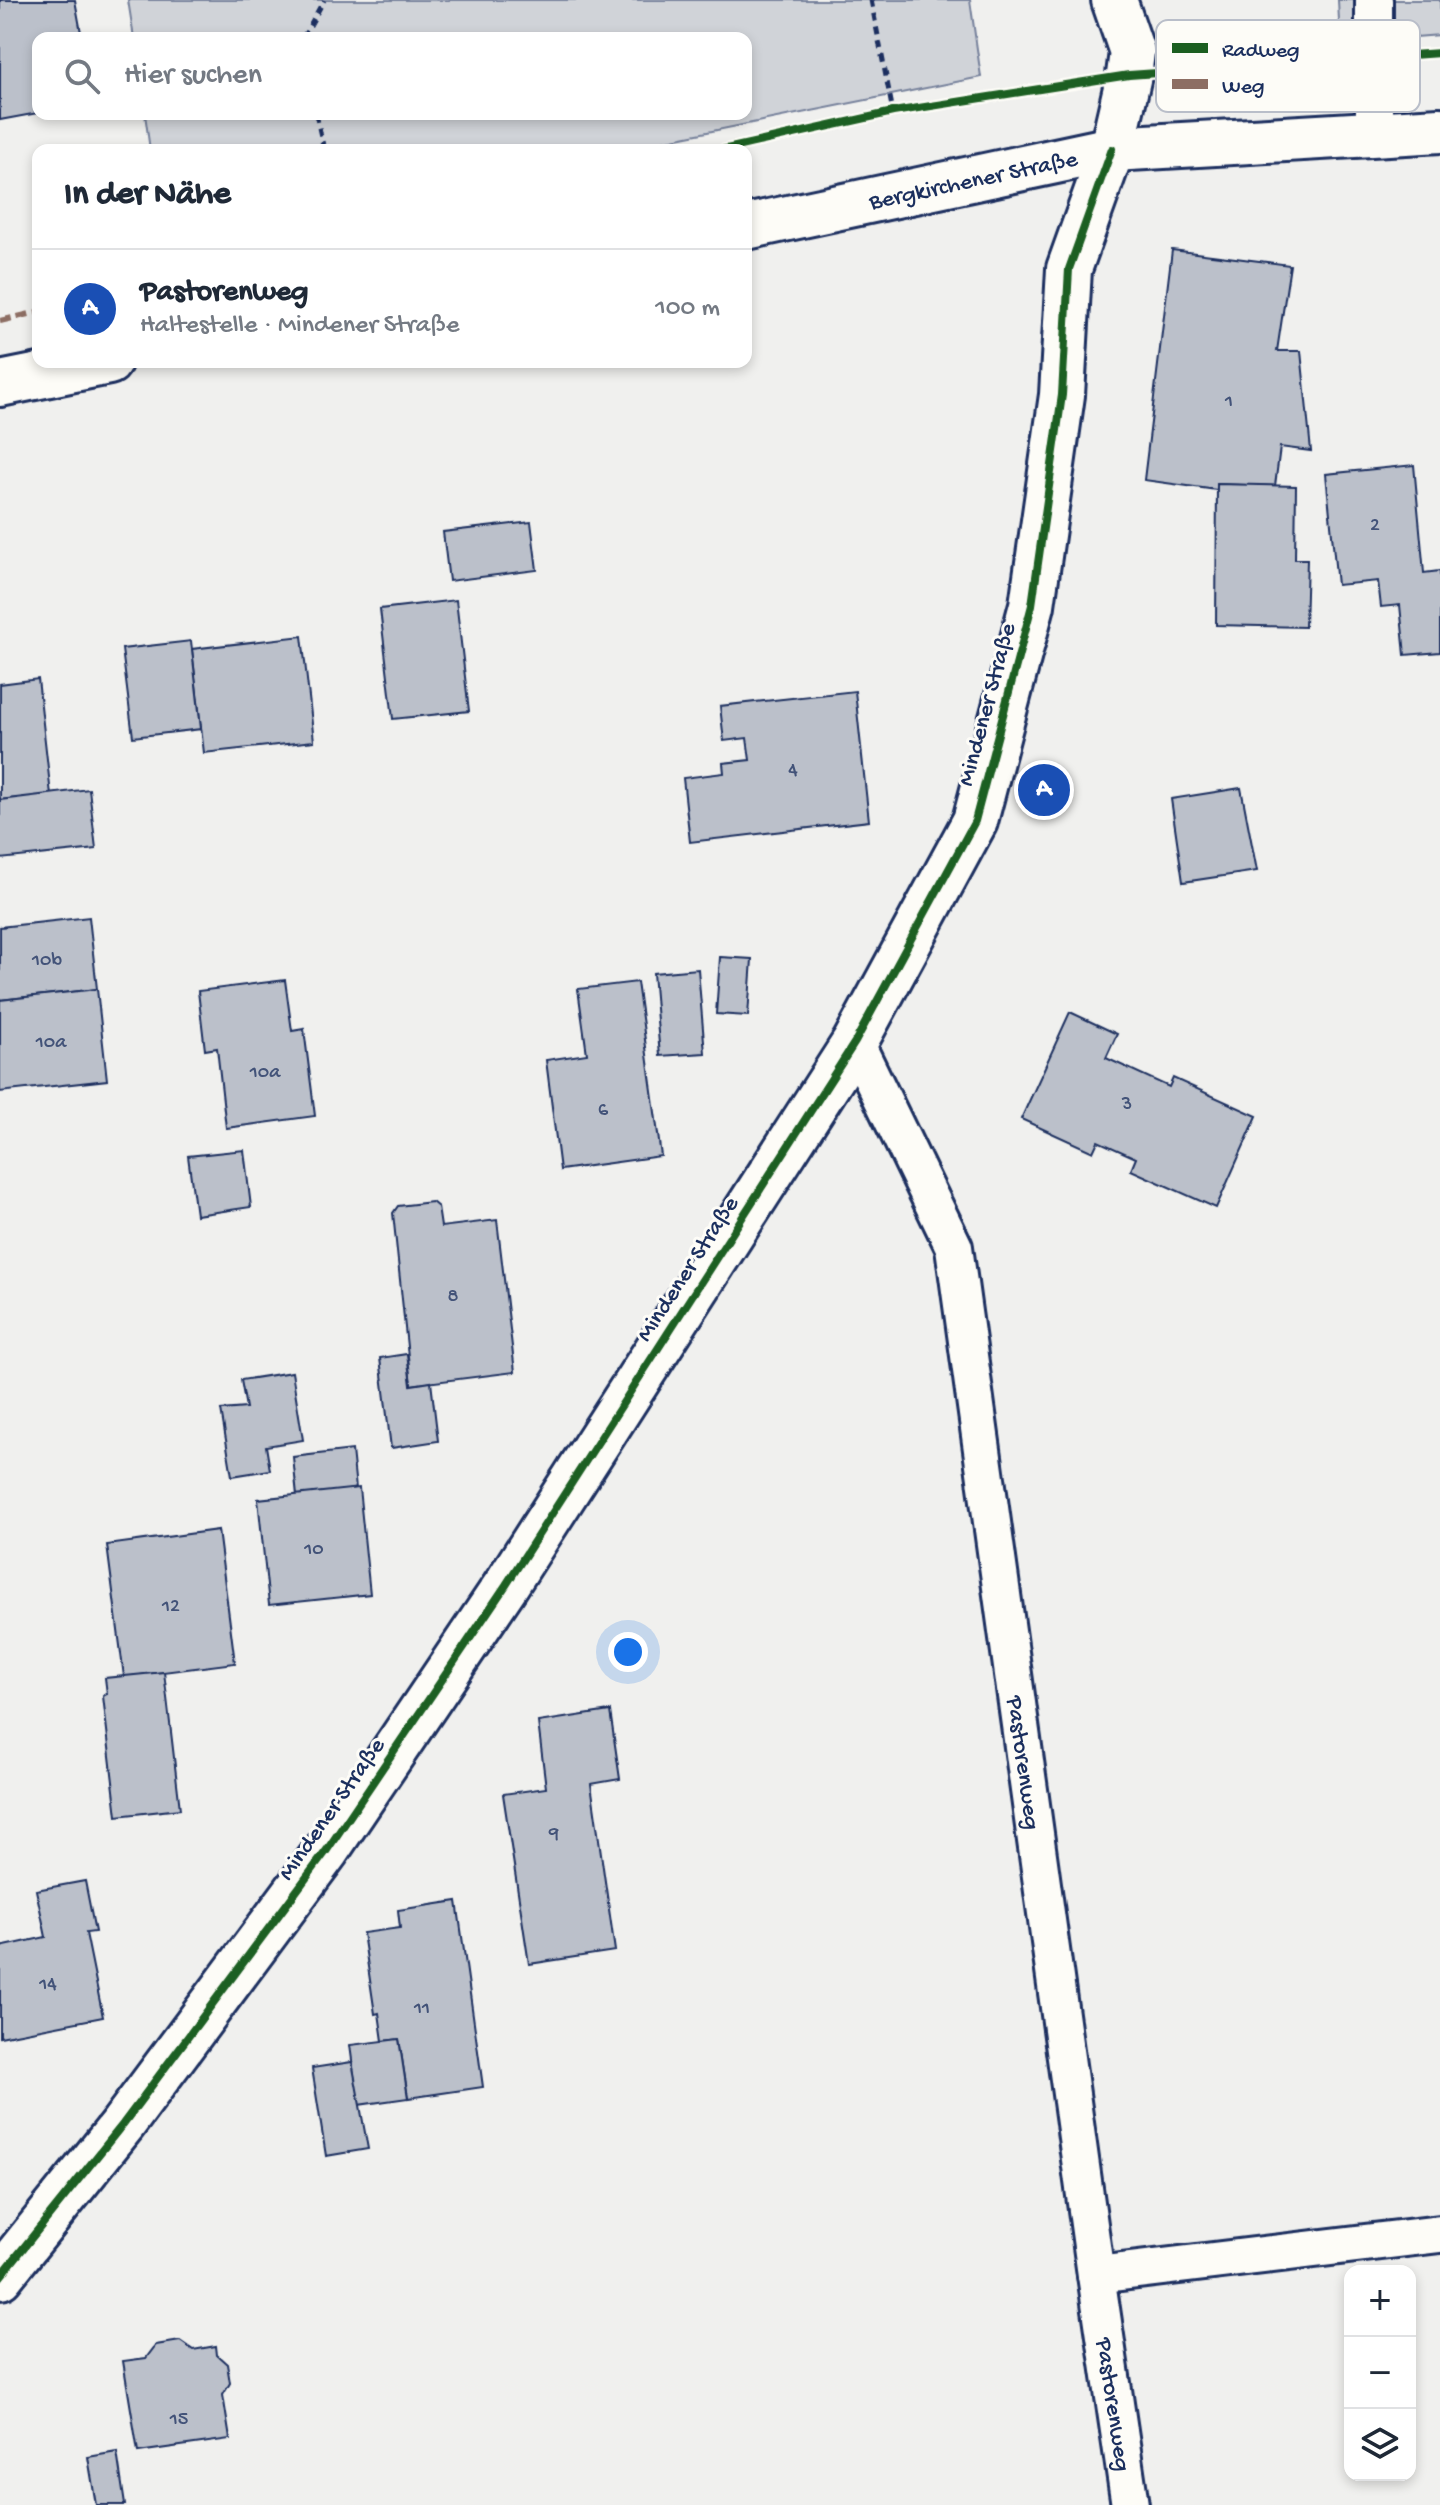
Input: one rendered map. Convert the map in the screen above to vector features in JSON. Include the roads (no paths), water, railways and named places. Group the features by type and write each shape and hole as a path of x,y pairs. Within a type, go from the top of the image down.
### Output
{"street":[{"name":"Mindener Straße","path":"0,2277 123,2124 327,1850 506,1585 855,1042 975,821 1032,605 1062,395 1069,269 1112,149 1129,75 1132,52 1114,0"},
{"name":"Bergkirchener Straße","path":"752,226 1112,149 1440,130"},
{"path":"0,384 79,368"}],"lane":[{"path":"1374,112 1374,135"},
{"name":"Pastorenweg","path":"855,1042 954,1247 1130,2505"},
{"path":"1096,2275 1440,2234"}],"place":[{"name":"Pastorenweg","path":"1044,790"}]}
